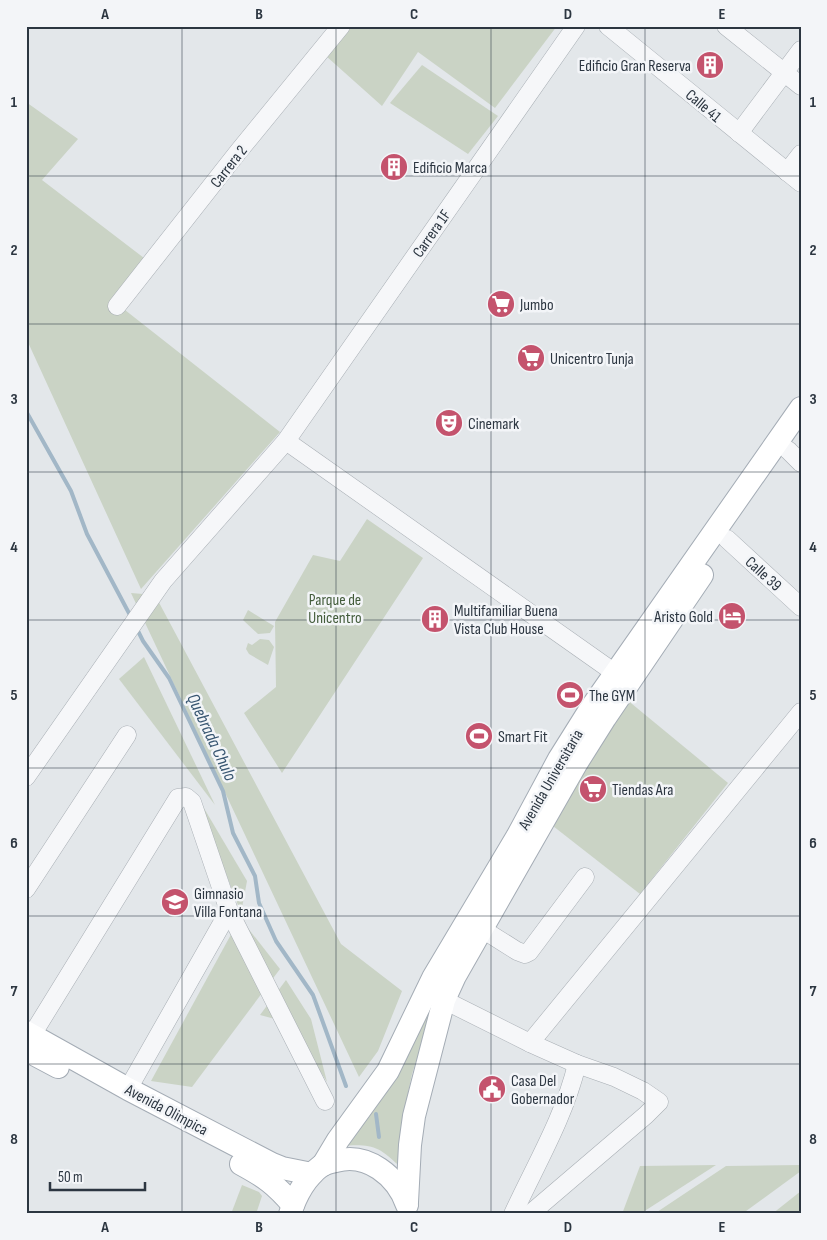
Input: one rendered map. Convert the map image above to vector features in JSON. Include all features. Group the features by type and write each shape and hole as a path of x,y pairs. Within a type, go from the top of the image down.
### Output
{"main road":[{"name":"Avenida Universitaria","path":"291,1209 300,1188 317,1170 388,1070 433,978 517,837 559,759 591,708 801,408"},
{"name":"Avenida Universitaria","path":"409,1210 410,1145 414,1116 444,1000 455,976 580,756 727,539 797,449"},
{"name":"Avenida Olimpica","path":"28,1039 272,1164 282,1168 317,1170"},
{"name":"Avenida Olimpica","path":"28,1039 265,1177 278,1187 291,1209"},
{"path":"317,1170 350,1158 360,1159 390,1176 397,1185 409,1210"}],"street":[{"name":"Carrera 2","path":"117,306 238,152 341,26"},
{"name":"Carrera 1F","path":"26,777 150,597 286,441 576,26"},
{"name":"Calle 41","path":"608,26 794,178"},
{"path":"732,28 782,72 801,86"},
{"path":"738,133 782,72 801,50"},
{"path":"794,178 801,154"},
{"path":"286,441 615,673"},
{"name":"Calle 39","path":"727,539 801,607"},
{"path":"530,1043 801,712"},
{"path":"26,889 127,735"},
{"path":"28,1039 178,798 186,797 192,802 229,911 325,1101"},
{"path":"482,930 522,954 530,952 585,877"},
{"path":"128,1089 229,911"},
{"path":"444,1000 530,1043 577,1064 614,1077 643,1091 658,1102 646,1115 530,1214"},
{"path":"513,1214 551,1138 572,1085 577,1064"}],"green space":[{"path":"350,26 557,26 495,108 418,52 382,106 326,56"},
{"path":"422,65 498,116 468,154 390,103"},
{"path":"26,102 78,139 42,180 144,258 111,299 280,432 141,589 26,338"},
{"name":"Parque de Unicentro","path":"367,519 423,558 282,773 244,713 276,687 275,622 313,555 340,561"},
{"path":"131,593 155,595 341,944 402,991 378,1051 359,1077"},
{"path":"248,610 274,626 270,633 258,634 243,620"},
{"path":"260,639 269,640 274,647 268,665 249,654 246,649 248,643 252,645"},
{"path":"144,657 215,805 119,679"},
{"path":"626,699 728,783 640,894 553,826"},
{"path":"195,793 247,881 241,913"},
{"path":"240,918 280,969 192,1087 151,1081"},
{"path":"286,980 311,1019 327,1082 290,1023 260,1015"},
{"path":"431,1008 431,1015 412,1074 404,1112 400,1167 380,1150 359,1145 340,1146"},
{"path":"716,1165 640,1214 622,1214 640,1166"},
{"path":"801,1165 801,1171 742,1214 654,1214 726,1166"},
{"path":"242,1185 259,1192 262,1196 256,1214 231,1214"},
{"path":"801,1191 801,1214 772,1214"}],"waterway":[{"name":"Quebrada Chulo","path":"26,411 71,491 87,534 131,617"},
{"name":"Quebrada Chulo","path":"136,627 143,641 169,678 223,791 233,833 255,876 259,903 276,941 313,995 346,1086"},
{"path":"376,1114 379,1137"}],"place":[{"name":"Edificio Gran Reserva","path":"710,65"},
{"name":"Edificio Marca","path":"394,167"},
{"name":"Jumbo","path":"501,304"},
{"name":"Unicentro Tunja","path":"531,358"},
{"name":"Cinemark","path":"449,423"},
{"name":"Aristo Gold","path":"732,616"},
{"name":"Multifamiliar Buena Vista Club House","path":"435,619"},
{"name":"The GYM","path":"570,695"},
{"name":"Smart Fit","path":"479,736"},
{"name":"Tiendas Ara","path":"593,789"},
{"name":"Gimnasio Villa Fontana","path":"175,902"},
{"name":"Casa Del Gobernador","path":"492,1089"}]}
